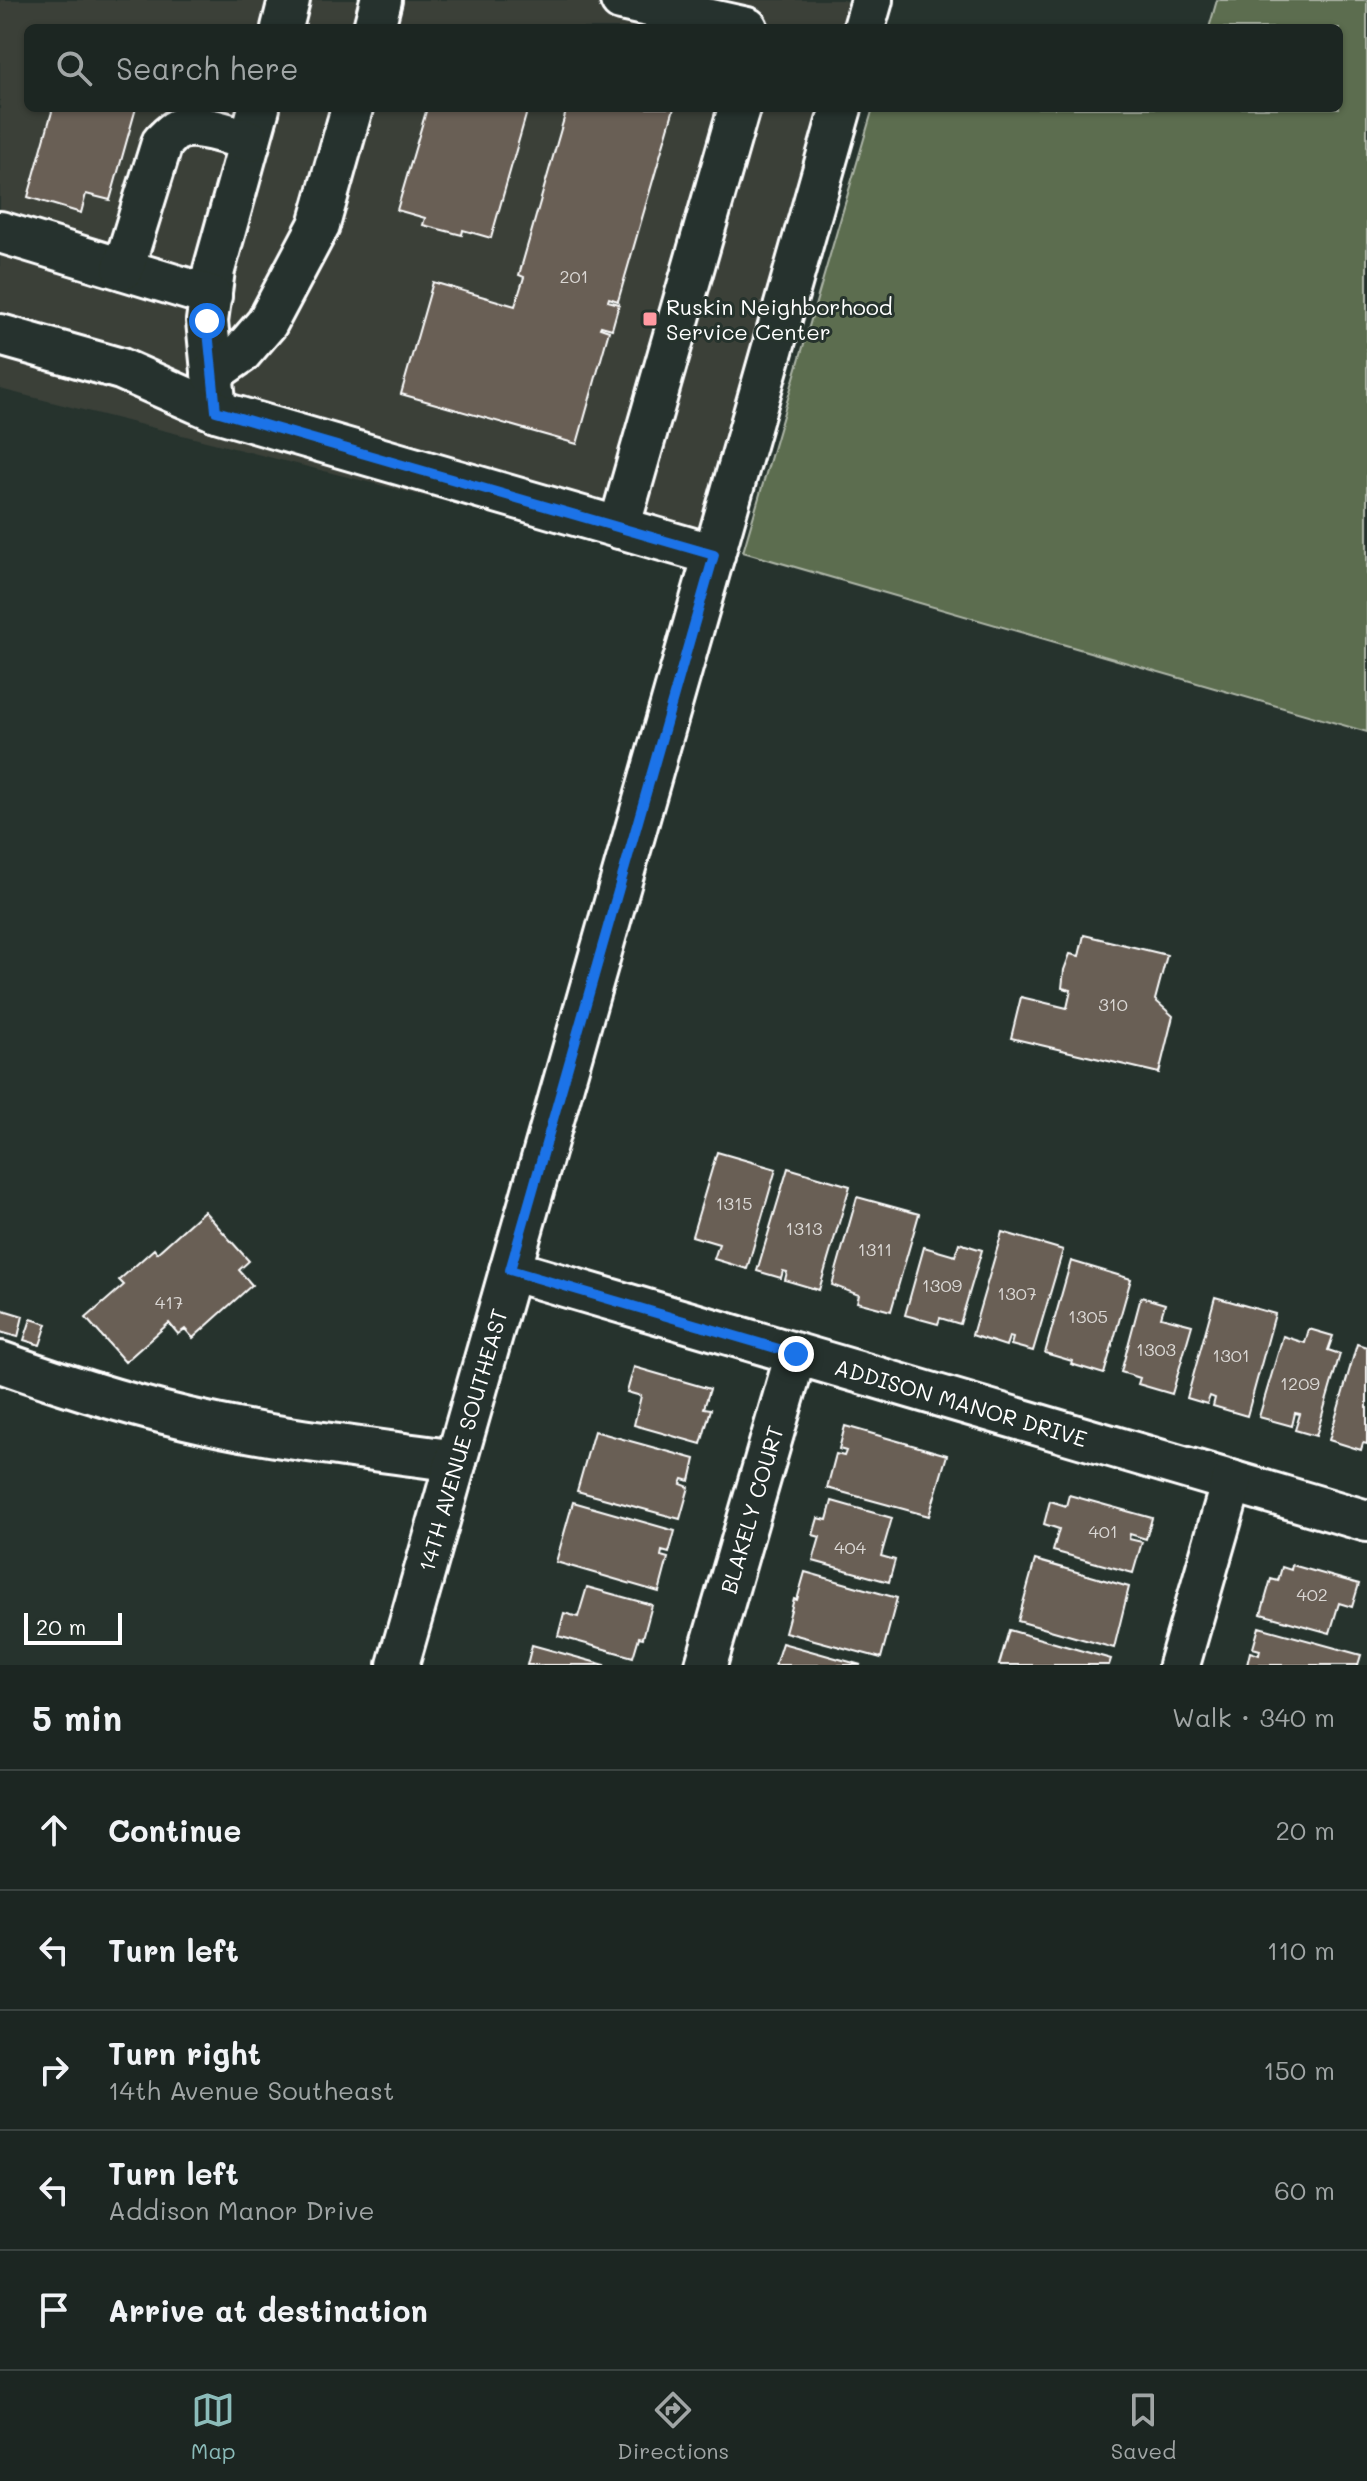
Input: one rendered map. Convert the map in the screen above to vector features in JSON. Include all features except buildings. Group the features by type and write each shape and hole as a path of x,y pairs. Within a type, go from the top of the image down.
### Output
{"street":[{"path":"283,24 289,0"},
{"path":"375,24 381,0"},
{"path":"621,0 729,24"},
{"path":"865,24 872,0"},
{"path":"214,392 267,323 319,225 351,112"},
{"path":"619,528 738,112"},
{"name":"14TH AVENUE SOUTHEAST","path":"398,1665 840,112"},
{"path":"123,269 162,143 177,129 210,130 254,124 214,270 207,321 214,392"},
{"path":"0,232 211,296"},
{"path":"0,335 214,392 619,528 714,555"},
{"name":"ADDISON MANOR DRIVE","path":"510,1270 1367,1521"},
{"name":"BLAKELY COURT","path":"706,1665 796,1354"},
{"path":"0,1362 95,1395 205,1423 311,1443 456,1461"},
{"path":"1179,1665 1232,1481"}],"shaded area":[{"path":"0,0 843,0 851,3 845,24 24,24 24,112 820,112 692,564 0,389"}],"green space":[{"path":"1217,0 1367,0 1367,732 743,552 872,112 1343,112 1343,24 1210,24"}],"place":[{"name":"Ruskin Neighborhood Service Center","path":"650,319"}],"route":[{"path":"207,321 216,411 714,555 510,1270 796,1354"}]}
